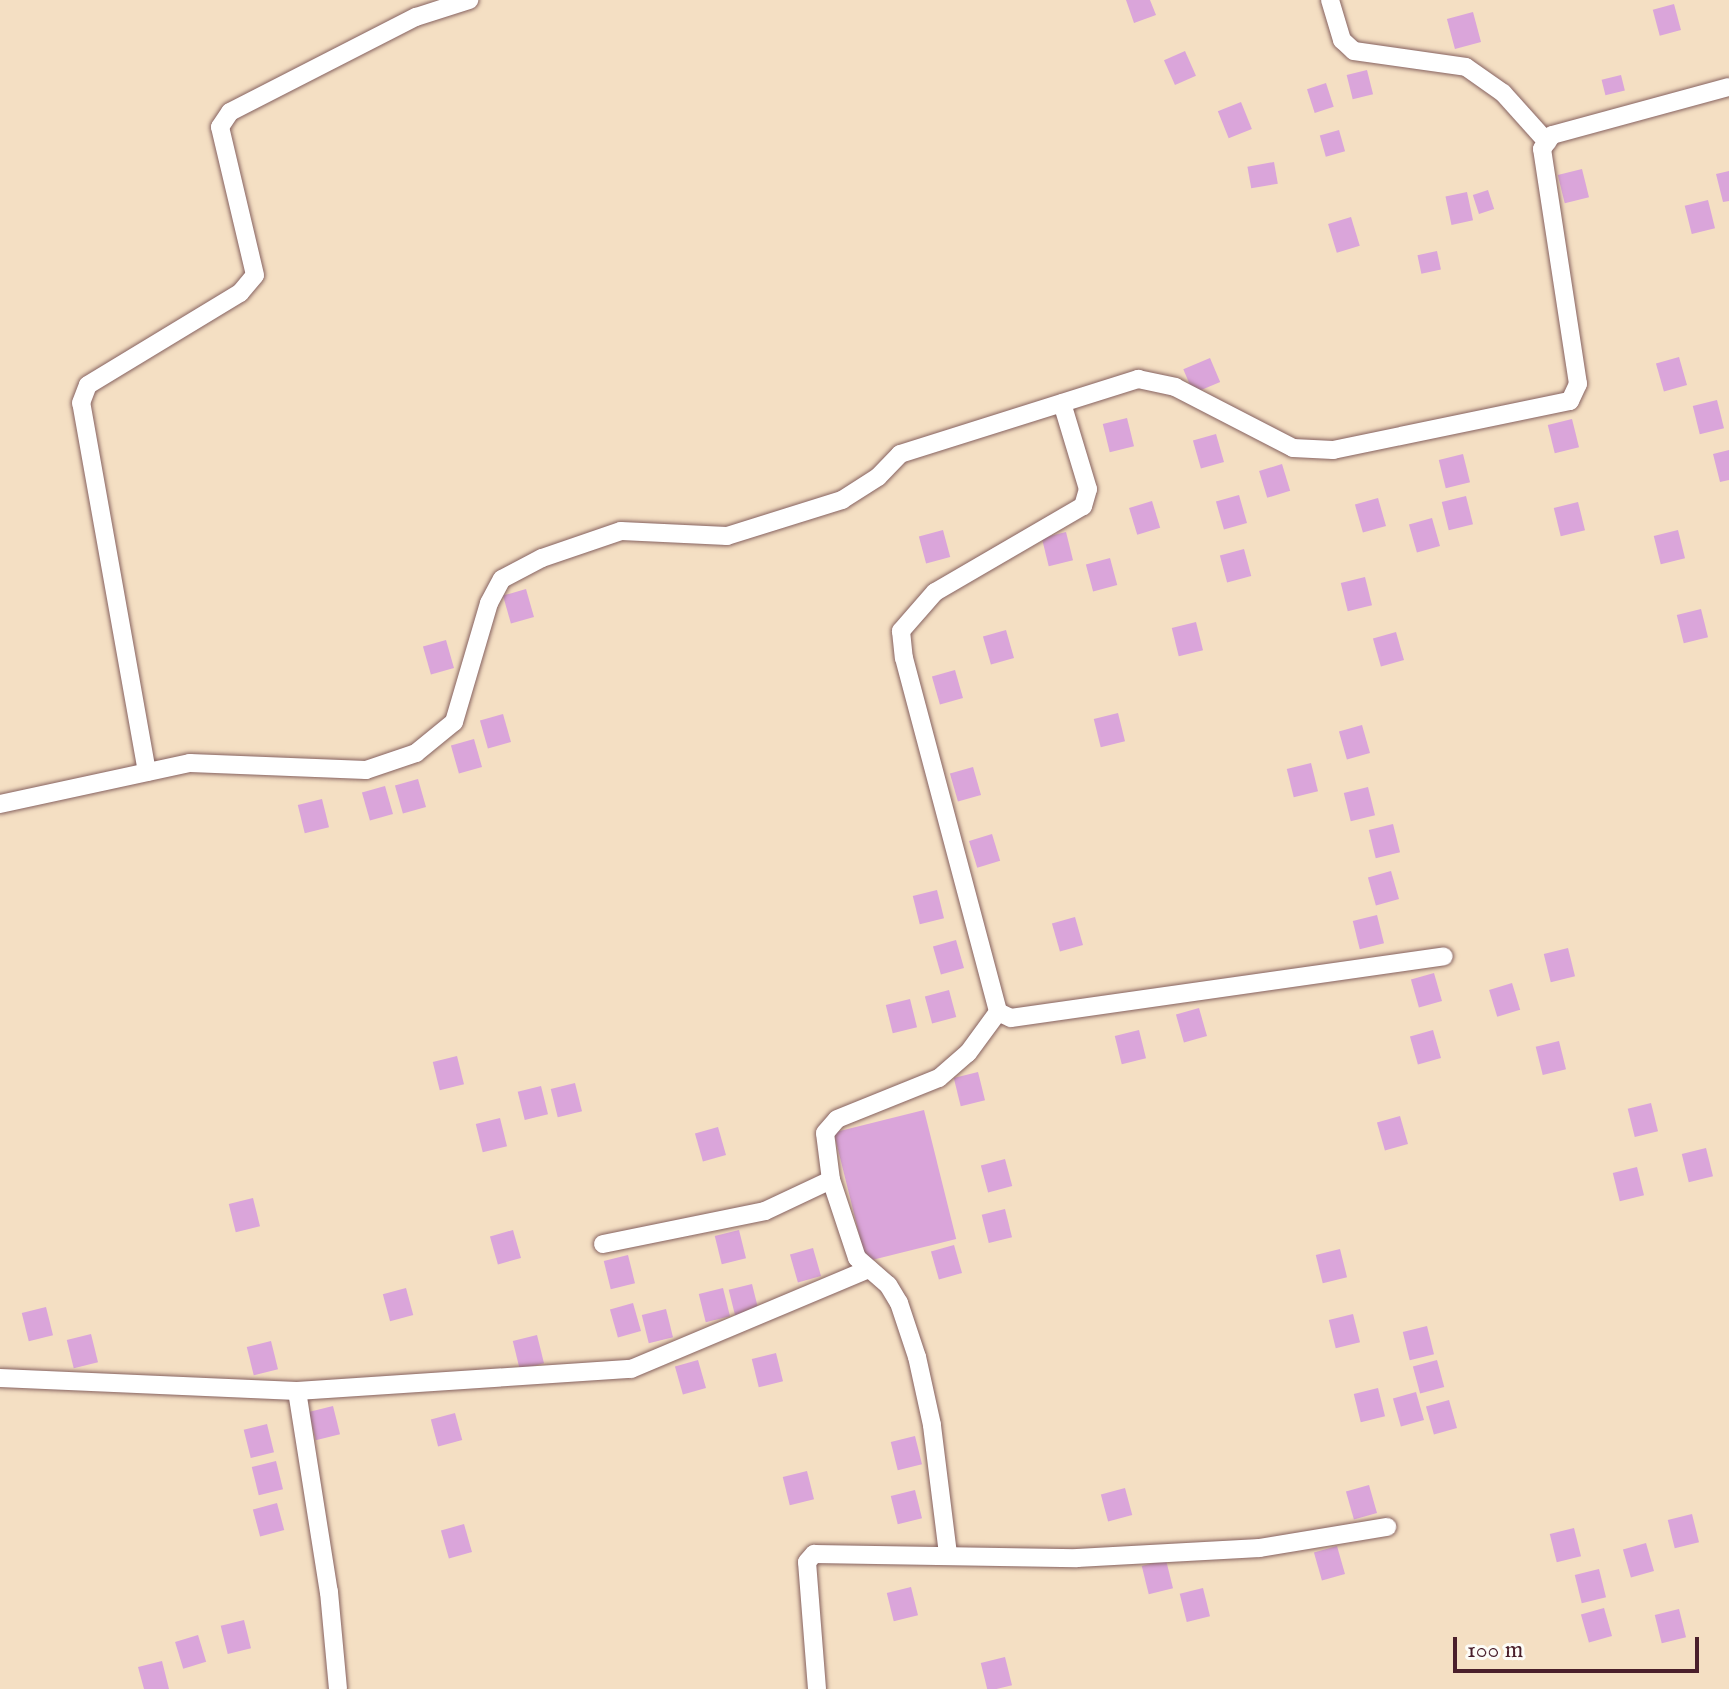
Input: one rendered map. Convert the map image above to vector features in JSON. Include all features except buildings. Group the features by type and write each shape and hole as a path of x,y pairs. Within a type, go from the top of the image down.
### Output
{"street":[{"path":"147,772 81,403 88,385 240,293 255,275 220,127 230,112 416,17 469,0"},
{"path":"1330,0 1342,40 1354,51 1466,67 1503,93 1547,142"},
{"path":"0,804 190,763 366,770 416,753 454,722 489,603 502,579 542,558 621,531 727,536 828,504 878,477 900,454 1138,379 1175,387 1293,448 1333,450 1570,401 1578,384 1542,149 1552,135 1729,87"},
{"path":"998,1012 907,673 901,631 935,592 1083,506 1088,489 1062,403"},
{"path":"998,1012 1011,1018 1444,956"},
{"path":"948,1554 932,1425 917,1357 899,1303 857,1258 831,1180 825,1133 829,1125 939,1078 968,1053 998,1012"},
{"path":"603,1244 765,1211 831,1180"},
{"path":"0,1378 297,1391 631,1369 869,1269"},
{"path":"297,1391 329,1592 338,1689"},
{"path":"817,1689 807,1562 814,1554 1077,1558 1260,1548 1387,1527"}]}
